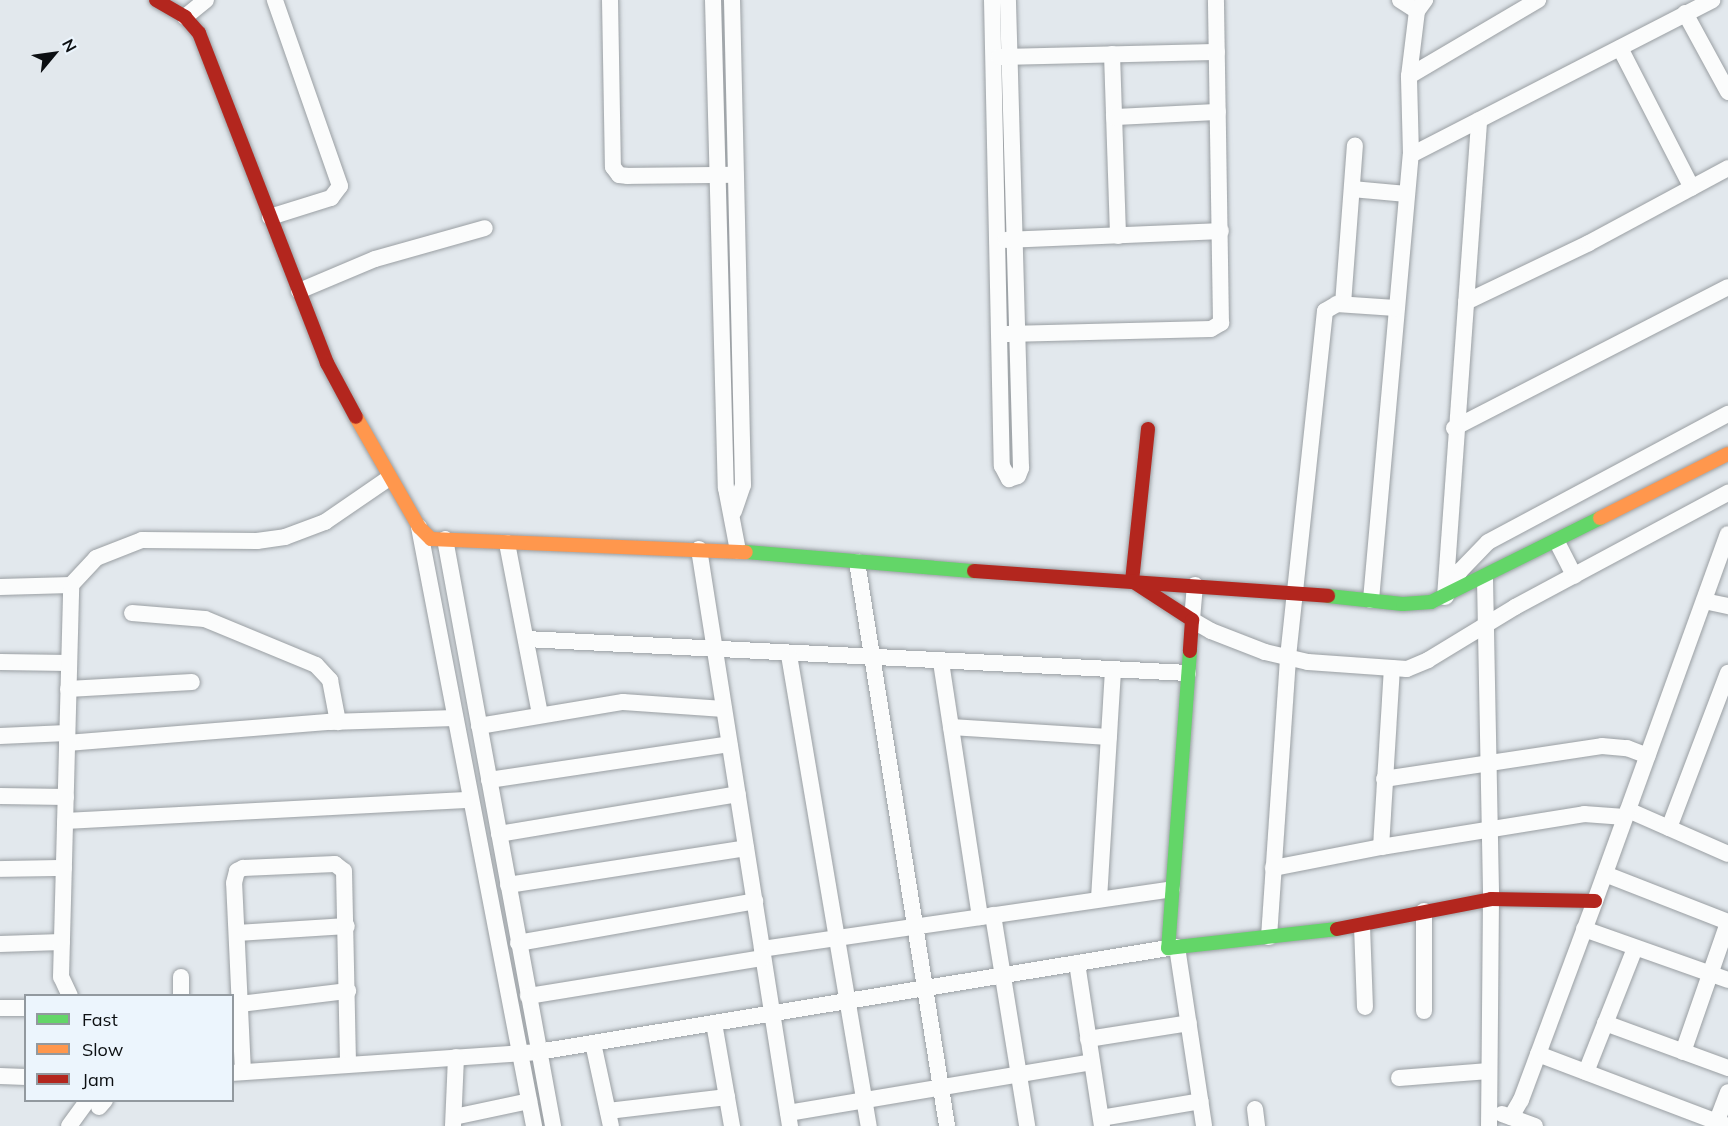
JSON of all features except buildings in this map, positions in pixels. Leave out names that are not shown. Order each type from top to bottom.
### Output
[{"type":"street","points":[[156,0],[184,17],[199,33],[327,363],[418,527],[431,538],[738,551],[857,562],[1298,593],[1403,604],[1445,597],[1485,579],[1728,454]]},
{"type":"street","points":[[184,17],[206,0]]},
{"type":"street","points":[[270,217],[331,198],[340,186],[275,0]]},
{"type":"street","points":[[610,0],[613,167],[619,175],[628,176],[726,175]]},
{"type":"street","points":[[713,0],[726,175]]},
{"type":"street","points":[[732,0],[726,175],[726,488],[734,511],[738,551]]},
{"type":"street","points":[[992,0],[1002,57],[1015,239],[1021,468],[1018,476],[1009,479],[1002,466],[998,240],[1002,57],[1008,0]]},
{"type":"street","points":[[1000,334],[1217,327],[1223,316],[1216,0]]},
{"type":"street","points":[[1371,600],[1395,308],[1411,155],[1409,75],[1421,5],[1400,0]]},
{"type":"street","points":[[1409,75],[1539,0]]},
{"type":"street","points":[[1411,155],[1712,0]]},
{"type":"street","points":[[1684,13],[1728,92]]},
{"type":"street","points":[[1620,48],[1692,188]]},
{"type":"street","points":[[1002,57],[1217,52]]},
{"type":"street","points":[[1112,54],[1118,236]]},
{"type":"street","points":[[1114,117],[1218,112]]},
{"type":"street","points":[[1445,597],[1454,428],[1479,120]]},
{"type":"street","points":[[1343,304],[1355,145]]},
{"type":"street","points":[[1466,302],[1728,168]]},
{"type":"street","points":[[1352,189],[1407,194]]},
{"type":"street","points":[[299,291],[375,259],[485,228]]},
{"type":"street","points":[[998,240],[1221,231]]},
{"type":"street","points":[[1454,428],[1728,287]]},
{"type":"street","points":[[1269,937],[1288,657],[1298,593],[1325,311],[1343,304],[1395,308]]},
{"type":"street","points":[[1445,597],[1460,571],[1488,542],[1728,414]]},
{"type":"street","points":[[1132,582],[1148,429]]},
{"type":"street","points":[[69,994],[61,977],[71,585],[96,558],[142,540],[257,541],[285,537],[325,522],[389,478]]},
{"type":"street","points":[[1132,582],[1192,621],[1264,652],[1288,657],[1407,669],[1428,660],[1574,576],[1728,493]]},
{"type":"street","points":[[418,527],[534,1126]]},
{"type":"street","points":[[1510,1117],[1538,1054],[1728,534]]},
{"type":"street","points":[[445,539],[553,1126]]},
{"type":"street","points":[[1557,542],[1574,576]]},
{"type":"street","points":[[507,543],[540,715]]},
{"type":"street","points":[[699,549],[789,1119],[864,1100],[1092,1062]]},
{"type":"street","points":[[857,562],[947,1126]]},
{"type":"street","points":[[1485,579],[1487,831],[1491,899],[1489,1118],[1510,1117],[1535,1126]]},
{"type":"street","points":[[0,587],[71,585]]},
{"type":"street","points":[[1195,585],[1172,889],[1173,948],[1189,1023],[1204,1126]]},
{"type":"street","points":[[1704,601],[1728,606]]},
{"type":"street","points":[[132,613],[205,619],[316,665],[330,680],[338,722]]},
{"type":"street","points":[[526,639],[789,655],[1188,673]]},
{"type":"street","points":[[789,655],[868,1126]]},
{"type":"street","points":[[0,662],[69,663]]},
{"type":"street","points":[[941,662],[986,916],[1002,975],[1027,1126]]},
{"type":"street","points":[[1381,847],[1392,668]]},
{"type":"street","points":[[1099,899],[1113,670]]},
{"type":"street","points":[[1669,828],[1728,673]]},
{"type":"street","points":[[68,689],[192,682]]},
{"type":"street","points":[[479,726],[623,702],[724,709]]},
{"type":"street","points":[[0,736],[67,738],[338,722],[455,718]]},
{"type":"street","points":[[951,727],[1109,737]]},
{"type":"street","points":[[489,780],[729,744]]},
{"type":"street","points":[[1384,779],[1602,746],[1627,748],[1648,756]]},
{"type":"street","points":[[499,834],[738,794]]},
{"type":"street","points":[[0,796],[66,797]]},
{"type":"street","points":[[65,821],[470,800]]},
{"type":"street","points":[[1274,868],[1381,847],[1584,814],[1627,814],[1669,828],[1728,854]]},
{"type":"street","points":[[508,885],[746,848]]},
{"type":"street","points":[[348,1063],[346,880],[341,867],[243,868],[235,875],[240,1004],[238,1072],[538,1052],[1173,948],[1362,927],[1491,899],[1595,901]]},
{"type":"street","points":[[0,869],[64,868]]},
{"type":"street","points":[[1605,874],[1728,923],[1683,1052]]},
{"type":"street","points":[[528,996],[837,938],[1172,889]]},
{"type":"street","points":[[518,943],[754,901]]},
{"type":"street","points":[[1424,912],[1424,1011]]},
{"type":"street","points":[[237,933],[347,926]]},
{"type":"street","points":[[1362,927],[1365,1007]]},
{"type":"street","points":[[1584,929],[1728,980]]},
{"type":"street","points":[[0,944],[62,942]]},
{"type":"street","points":[[1586,1072],[1635,948]]},
{"type":"street","points":[[1077,963],[1101,1122],[1201,1101]]},
{"type":"street","points":[[181,977],[181,994]]},
{"type":"street","points":[[240,1004],[348,992]]},
{"type":"street","points":[[0,1008],[24,1008]]},
{"type":"street","points":[[714,1023],[732,1126]]},
{"type":"street","points":[[1088,1039],[1189,1023]]},
{"type":"street","points":[[1605,1023],[1728,1068]]},
{"type":"street","points":[[593,1043],[610,1119],[727,1098]]},
{"type":"street","points":[[1538,1054],[1720,1124],[1728,1092]]},
{"type":"street","points":[[456,1057],[453,1122],[529,1101]]},
{"type":"street","points":[[1399,1078],[1488,1071]]},
{"type":"street","points":[[0,1076],[24,1077]]},
{"type":"street","points":[[69,1126],[97,1103]]},
{"type":"traffic: fast","points":[[1328,596],[1403,604],[1431,602],[1600,518]]},
{"type":"traffic: fast","points":[[746,552],[974,571]]},
{"type":"traffic: fast","points":[[1190,651],[1168,948],[1337,929]]},
{"type":"traffic: slow","points":[[356,417],[419,527],[431,539],[746,552]]},
{"type":"traffic: slow","points":[[1600,518],[1728,454]]},
{"type":"traffic: jam","points":[[156,0],[185,17],[199,33],[327,363],[356,417]]},
{"type":"traffic: jam","points":[[1148,429],[1132,581],[1192,620],[1190,651]]},
{"type":"traffic: jam","points":[[974,571],[1328,596]]},
{"type":"traffic: jam","points":[[1337,929],[1491,899],[1595,901]]}]
